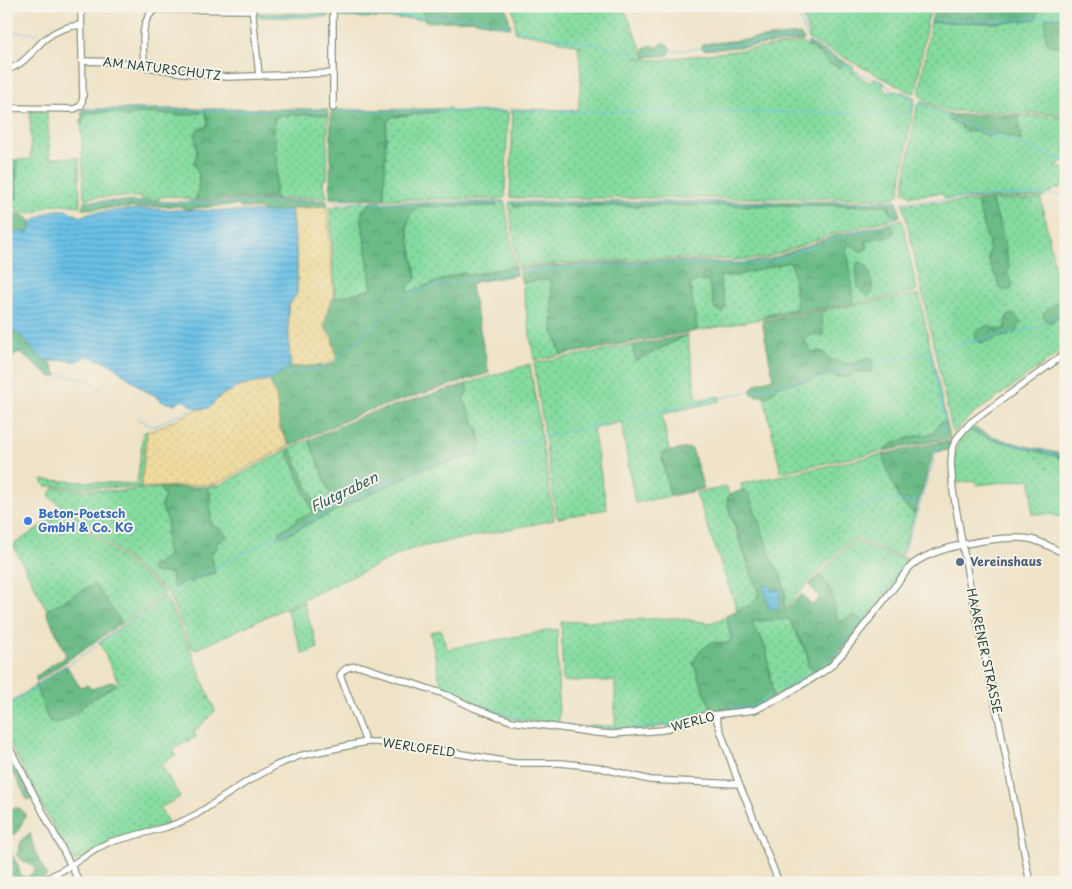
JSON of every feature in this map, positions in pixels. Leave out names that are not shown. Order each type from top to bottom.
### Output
[{"type":"street","points":[[6,108],[79,107],[83,101],[81,6]]},
{"type":"street","points":[[333,6],[333,108]]},
{"type":"street","points":[[144,66],[144,22],[150,13],[156,9],[252,8],[259,76]]},
{"type":"street","points":[[6,70],[24,61],[52,34],[71,26],[82,26]]},
{"type":"street","name":"AM NATURSCHUTZ","points":[[82,61],[117,62],[207,76],[333,73]]},
{"type":"street","name":"HAARENER STRASSE","points":[[1030,883],[962,544],[951,464],[952,449],[957,438],[970,423],[1066,353]]},
{"type":"street","name":"WERLO","points":[[366,742],[340,675],[353,665],[447,694],[479,710],[511,721],[597,733],[663,730],[703,716],[750,711],[760,708],[826,670],[849,646],[915,562],[924,557],[962,544],[1026,539],[1038,541],[1066,554]]},
{"type":"street","points":[[715,715],[739,784],[748,802],[779,883]]},
{"type":"street","points":[[6,741],[80,883]]},
{"type":"street","name":"WERLOFELD","points":[[38,883],[110,842],[167,827],[197,814],[248,781],[278,765],[299,756],[366,742],[426,748],[515,763],[560,763],[597,766],[650,780],[739,784]]},
{"type":"green space","points":[[364,6],[423,6],[424,19],[337,17],[337,13],[364,14]]},
{"type":"green space","points":[[423,6],[506,6],[511,28],[472,20],[425,21]]},
{"type":"green space","points":[[512,6],[623,6],[646,59],[657,60],[801,43],[813,48],[829,63],[840,67],[846,63],[854,67],[852,70],[868,82],[874,82],[875,78],[885,83],[882,87],[888,93],[894,91],[901,93],[901,91],[915,98],[899,194],[895,198],[510,197],[513,113],[511,113],[511,109],[578,110],[581,77],[578,46],[583,47],[550,38],[515,32],[515,18]]},
{"type":"green space","points":[[800,6],[932,6],[927,22],[916,92],[908,91],[808,39],[809,35]]},
{"type":"green space","points":[[935,6],[1040,6],[1036,19],[997,23],[931,22]]},
{"type":"green space","points":[[1040,6],[1066,6],[1066,17],[1046,19],[1045,33],[1046,40],[1050,46],[1066,45],[1066,114],[950,111],[933,105],[921,97],[919,94],[931,22],[997,23],[1036,19]]},
{"type":"green space","points":[[256,13],[329,14],[329,17],[257,17]]},
{"type":"green space","points":[[1066,17],[1066,45],[1050,46],[1045,29],[1046,18]]},
{"type":"green space","points":[[800,34],[804,40],[802,41],[704,50],[701,48],[703,44]]},
{"type":"green space","points":[[664,42],[671,50],[669,55],[646,57],[644,48],[652,45],[658,47]]},
{"type":"green space","points":[[808,42],[846,63],[840,67],[828,64],[822,55],[809,45]]},
{"type":"green space","points":[[920,101],[943,112],[1021,141],[1018,115],[1066,117],[1066,159],[1055,166],[1066,170],[1066,186],[1053,190],[1043,197],[969,199],[945,198],[941,193],[910,196],[903,192],[917,106]]},
{"type":"green space","points":[[450,108],[452,112],[508,112],[505,197],[501,199],[384,199],[386,126],[391,117],[436,112],[439,109]]},
{"type":"green space","points":[[82,109],[199,109],[201,113],[183,115],[138,113],[126,117],[119,113],[94,113],[86,114],[81,124]]},
{"type":"green space","points":[[199,109],[204,109],[208,121],[206,127],[201,127],[195,134],[197,152],[194,163],[199,175],[198,192],[195,200],[170,196],[162,197],[159,200],[142,200],[141,197],[95,197],[88,199],[84,197],[81,124],[86,114],[108,112],[129,117],[138,113],[182,115],[200,113]]},
{"type":"green space","points":[[204,109],[327,109],[328,115],[305,114],[299,116],[292,114],[287,117],[281,115],[275,117],[274,131],[278,165],[274,195],[277,199],[195,200],[198,192],[199,175],[194,163],[197,152],[195,134],[199,128],[205,128],[208,125]]},
{"type":"green space","points":[[439,109],[436,112],[394,116],[388,120],[386,126],[384,199],[330,198],[331,110]]},
{"type":"green space","points":[[30,111],[47,111],[50,158],[79,158],[80,206],[50,205],[37,212],[13,214],[6,219],[6,185],[12,198],[17,198],[17,160],[31,159]]},
{"type":"green space","points":[[292,114],[328,115],[327,179],[323,180],[327,197],[275,198],[277,176],[275,117],[282,115],[287,117]]},
{"type":"green space","points":[[1018,115],[1021,141],[999,133],[991,137],[975,131],[967,132],[961,128],[962,126],[950,121],[948,116]]},
{"type":"green space","points":[[6,160],[17,160],[17,198],[15,200],[11,197],[7,187]]},
{"type":"green space","points":[[1041,199],[1061,299],[1044,313],[1043,318],[1047,322],[1052,322],[1066,310],[1066,348],[971,416],[953,434],[903,204],[977,201],[990,249],[989,263],[998,282],[1011,280],[1007,274],[1009,268],[1001,227],[991,200]]},
{"type":"green space","points":[[327,200],[327,206],[277,212],[240,208],[237,205],[193,208],[189,210],[179,206],[82,209],[84,201]]},
{"type":"green space","points":[[991,200],[1001,227],[1009,268],[1007,274],[1013,284],[1011,290],[999,287],[990,264],[990,249],[977,201]]},
{"type":"green space","points":[[353,201],[372,202],[362,210],[362,222],[372,289],[335,298],[330,207],[352,204]]},
{"type":"green space","points":[[504,201],[515,266],[469,275],[458,274],[409,292],[407,287],[415,269],[407,221],[419,206],[496,206],[496,202]]},
{"type":"green space","points":[[511,201],[514,206],[889,205],[890,213],[900,215],[899,217],[836,233],[766,258],[736,260],[658,258],[520,266],[518,268],[509,204]]},
{"type":"green space","points":[[897,201],[900,215],[895,216],[890,213],[889,205],[514,206],[513,202]]},
{"type":"green space","points":[[372,202],[496,202],[496,206],[419,206],[410,215],[407,227],[416,276],[414,282],[407,287],[409,292],[458,274],[464,273],[469,275],[515,266],[516,275],[475,282],[471,286],[489,373],[366,411],[289,446],[280,429],[276,396],[269,380],[290,367],[324,366],[331,336],[324,324],[331,300],[372,289],[362,211]]},
{"type":"green space","points":[[23,215],[31,221],[30,230],[27,233],[21,231],[10,233],[6,229],[7,224],[12,218]]},
{"type":"green space","points":[[902,219],[917,290],[853,304],[849,260],[845,248],[850,244],[860,251],[866,249],[866,240],[893,235],[892,225],[889,223]]},
{"type":"green space","points":[[889,223],[894,231],[893,235],[867,240],[867,249],[860,251],[850,244],[845,248],[849,260],[853,304],[761,319],[766,314],[793,310],[797,305],[792,265],[789,262],[734,276],[721,276],[720,285],[725,304],[723,313],[715,309],[709,282],[693,282],[690,286],[696,331],[561,355],[553,329],[551,282],[546,279],[522,283],[518,268],[658,260],[737,263],[768,260],[837,235]]},
{"type":"green space","points":[[789,262],[792,264],[797,305],[795,309],[766,314],[761,319],[696,331],[691,283],[698,280],[709,282],[715,309],[726,307],[719,281],[721,276],[734,276]]},
{"type":"green space","points":[[860,262],[867,266],[871,279],[872,293],[868,296],[861,290],[857,282],[857,263]]},
{"type":"green space","points":[[546,279],[551,282],[553,329],[561,355],[534,360],[522,283]]},
{"type":"green space","points":[[919,294],[946,420],[940,423],[932,434],[899,441],[887,447],[884,451],[781,472],[764,397],[772,393],[777,386],[829,374],[836,377],[850,376],[853,372],[865,372],[873,363],[872,360],[868,359],[853,364],[846,364],[830,360],[821,351],[811,352],[805,341],[815,334],[822,337],[821,316],[826,310]]},
{"type":"green space","points":[[1066,294],[1066,310],[1052,322],[1047,322],[1043,318],[1044,313]]},
{"type":"green space","points":[[826,310],[821,317],[824,335],[822,337],[815,334],[811,335],[805,341],[811,352],[824,352],[830,360],[846,364],[853,364],[868,358],[872,360],[874,365],[870,372],[854,372],[848,377],[838,377],[829,374],[777,386],[768,396],[756,396],[751,393],[751,389],[758,383],[773,378],[762,321]]},
{"type":"green space","points":[[1008,315],[1015,315],[1021,321],[1016,333],[982,343],[975,340],[976,332],[988,325],[999,330],[1006,328]]},
{"type":"green space","points":[[6,329],[16,331],[21,335],[25,343],[52,365],[57,376],[51,377],[19,352],[14,355],[9,367],[7,367],[10,347],[6,343]]},
{"type":"green space","points":[[687,335],[697,400],[719,396],[720,401],[662,414],[669,451],[664,452],[662,459],[670,496],[635,503],[621,422],[593,429],[607,509],[558,518],[556,515],[534,363],[633,345],[636,361]]},
{"type":"green space","points":[[687,335],[635,361],[633,345]]},
{"type":"green space","points":[[530,364],[554,520],[411,549],[195,650],[192,648],[167,592],[49,496],[54,488],[121,491],[160,488],[165,497],[161,503],[167,518],[168,556],[151,567],[153,573],[171,573],[173,588],[185,581],[190,582],[215,573],[211,553],[216,549],[217,542],[227,535],[211,524],[210,493],[208,487],[220,485],[287,450],[314,512],[280,531],[334,510],[424,468],[478,455],[480,447],[479,432],[463,398],[467,393],[466,384]]},
{"type":"green space","points":[[466,384],[468,391],[463,398],[479,432],[480,447],[478,455],[424,468],[282,537],[279,535],[280,531],[296,522],[298,518],[313,512],[287,450],[290,448],[319,512],[326,509],[327,504],[332,498],[309,440],[367,414]]},
{"type":"green space","points":[[946,420],[950,438],[884,451],[887,447],[899,441],[932,434],[940,423]]},
{"type":"green space","points":[[970,425],[1004,440],[1066,455],[1066,459],[985,437],[967,429]]},
{"type":"green space","points":[[967,429],[985,437],[1066,459],[1066,519],[1050,514],[1032,514],[1031,479],[977,485],[976,481],[955,483],[956,448]]},
{"type":"green space","points":[[147,431],[141,488],[45,486],[42,480],[137,484],[143,433]]},
{"type":"green space","points":[[309,440],[332,498],[326,509],[319,512],[290,448]]},
{"type":"green space","points":[[951,440],[948,450],[934,452],[915,513],[900,500],[887,469],[884,454]]},
{"type":"green space","points":[[692,449],[704,489],[670,496],[662,455],[664,452]]},
{"type":"green space","points":[[884,454],[887,469],[900,500],[915,513],[901,556],[910,560],[858,539],[852,540],[826,564],[785,608],[784,601],[786,596],[781,576],[772,560],[746,491],[742,490],[741,484]]},
{"type":"green space","points":[[208,487],[210,493],[211,524],[221,529],[227,535],[217,542],[216,549],[211,553],[215,573],[190,582],[185,581],[173,588],[171,573],[155,573],[151,571],[151,567],[168,556],[167,538],[165,535],[167,523],[161,506],[165,497],[160,488]]},
{"type":"green space","points":[[727,487],[730,514],[758,592],[754,602],[737,610],[696,493]]},
{"type":"green space","points":[[742,490],[749,494],[772,560],[781,576],[785,591],[784,606],[786,609],[802,594],[812,605],[818,600],[819,596],[809,585],[818,576],[827,583],[830,589],[839,622],[854,616],[865,622],[831,663],[820,671],[811,669],[807,665],[808,656],[789,619],[754,621],[752,623],[754,628],[761,637],[767,653],[773,698],[754,708],[713,713],[693,663],[700,651],[712,642],[725,644],[730,642],[731,636],[726,615],[750,605],[758,597],[758,592],[728,505],[727,498],[729,495]]},
{"type":"green space","points":[[64,511],[164,592],[164,594],[122,623],[94,585],[47,610],[13,545]]},
{"type":"green space","points":[[855,541],[908,562],[902,569],[904,571],[865,622],[855,618],[839,622],[823,578],[818,576]]},
{"type":"green space","points":[[95,585],[122,623],[36,682],[36,676],[54,663],[62,660],[66,655],[46,611]]},
{"type":"green space","points":[[163,597],[166,597],[190,649],[215,711],[194,732],[196,737],[173,749],[176,755],[161,764],[180,797],[160,808],[169,824],[121,838],[76,861],[71,861],[6,736],[6,706],[35,686],[52,724],[69,718],[80,710],[83,705],[119,683],[99,642]]},
{"type":"green space","points":[[303,601],[318,648],[303,654],[286,609]]},
{"type":"green space","points":[[727,617],[731,640],[725,644],[718,642],[700,651],[693,663],[713,713],[672,726],[654,727],[654,729],[615,732],[589,731],[590,725],[615,726],[615,681],[563,681],[561,622],[677,618],[710,623]]},
{"type":"green space","points":[[789,619],[815,671],[820,671],[773,698],[767,653],[761,637],[752,623],[754,621]]},
{"type":"green space","points":[[557,629],[559,723],[557,726],[509,718],[444,690],[441,685],[430,632],[441,630],[447,649]]},
{"type":"green space","points":[[66,665],[80,687],[87,685],[92,689],[113,681],[117,684],[83,705],[70,717],[52,724],[48,719],[35,686]]},
{"type":"green space","points":[[6,747],[33,799],[27,800],[16,777],[8,769]]},
{"type":"green space","points":[[20,808],[26,814],[18,832],[6,839],[6,811]]},
{"type":"green space","points":[[30,833],[35,852],[47,876],[35,883],[12,883],[6,870],[6,845],[18,865],[20,875],[26,878],[33,873],[35,866],[24,862],[17,855],[22,839]]},
{"type":"sand","points":[[327,206],[334,298],[330,302],[324,326],[331,336],[337,360],[329,365],[290,367],[288,307],[297,293],[297,259],[291,209]]},
{"type":"sand","points":[[269,380],[276,396],[280,429],[289,446],[216,484],[141,488],[147,431],[152,431],[198,409],[209,408],[215,401],[236,388]]},
{"type":"water","points":[[137,209],[277,212],[291,209],[297,259],[297,293],[288,307],[290,367],[269,380],[241,386],[223,394],[209,408],[198,409],[183,400],[173,404],[161,401],[103,360],[86,356],[76,362],[45,360],[18,334],[6,329],[6,229],[10,233],[20,231],[27,233],[31,228],[32,222],[44,214],[56,210],[67,211],[81,217],[88,213]]},
{"type":"water","points":[[765,584],[770,586],[772,590],[778,589],[781,593],[778,610],[774,607],[771,610],[769,608],[763,586]]},
{"type":"waterway","points":[[338,16],[474,17],[507,27],[502,6]]},
{"type":"waterway","points":[[796,6],[806,36]]},
{"type":"waterway","points":[[257,15],[327,16]]},
{"type":"waterway","points":[[931,20],[998,21],[1066,15]]},
{"type":"waterway","points":[[516,29],[640,53]]},
{"type":"waterway","points":[[6,32],[37,33]]},
{"type":"waterway","points":[[646,54],[799,39]]},
{"type":"waterway","points":[[514,111],[910,113],[914,100],[840,63],[807,42]]},
{"type":"waterway","points":[[919,103],[956,121],[1066,162]]},
{"type":"waterway","points":[[82,110],[326,111]]},
{"type":"waterway","points":[[334,111],[506,111]]},
{"type":"waterway","points":[[903,202],[1008,195],[1066,194]]},
{"type":"waterway","points":[[331,201],[373,203],[505,203]]},
{"type":"waterway","points":[[84,203],[326,202]]},
{"type":"waterway","points":[[510,203],[895,202]]},
{"type":"waterway","points":[[894,203],[896,217]]},
{"type":"waterway","points":[[520,271],[659,263],[737,264],[768,262],[838,237],[897,221]]},
{"type":"waterway","points":[[346,351],[410,294],[432,287],[514,272]]},
{"type":"waterway","points":[[935,350],[1039,327],[1066,307]]},
{"type":"waterway","points":[[6,339],[53,373],[89,380],[104,393]]},
{"type":"waterway","points":[[6,391],[14,345]]},
{"type":"waterway","points":[[545,437],[931,351]]},
{"type":"waterway","points":[[930,352],[945,421],[941,436]]},
{"type":"waterway","points":[[277,375],[319,369],[342,354]]},
{"type":"waterway","points":[[138,418],[153,427],[195,406]]},
{"type":"waterway","points":[[969,427],[1003,441],[1066,457]]},
{"type":"waterway","name":"Flutgraben","points":[[170,595],[199,575],[424,464],[540,439]]},
{"type":"waterway","points":[[904,553],[939,444]]},
{"type":"waterway","points":[[839,511],[893,499],[919,504]]},
{"type":"waterway","points":[[782,689],[830,659],[903,564],[903,561]]},
{"type":"waterway","points":[[6,708],[165,598]]},
{"type":"waterway","points":[[444,689],[470,702],[525,720]]},
{"type":"waterway","points":[[588,728],[627,729],[670,724],[702,713],[753,706],[771,696]]},
{"type":"waterway","points":[[541,722],[558,724]]},
{"type":"waterway","points":[[564,725],[572,726]]},
{"type":"place","name":"Beton-Poetsch GmbH & Co. KG","points":[[28,521]]},
{"type":"place","name":"Vereinshaus","points":[[960,562]]}]
